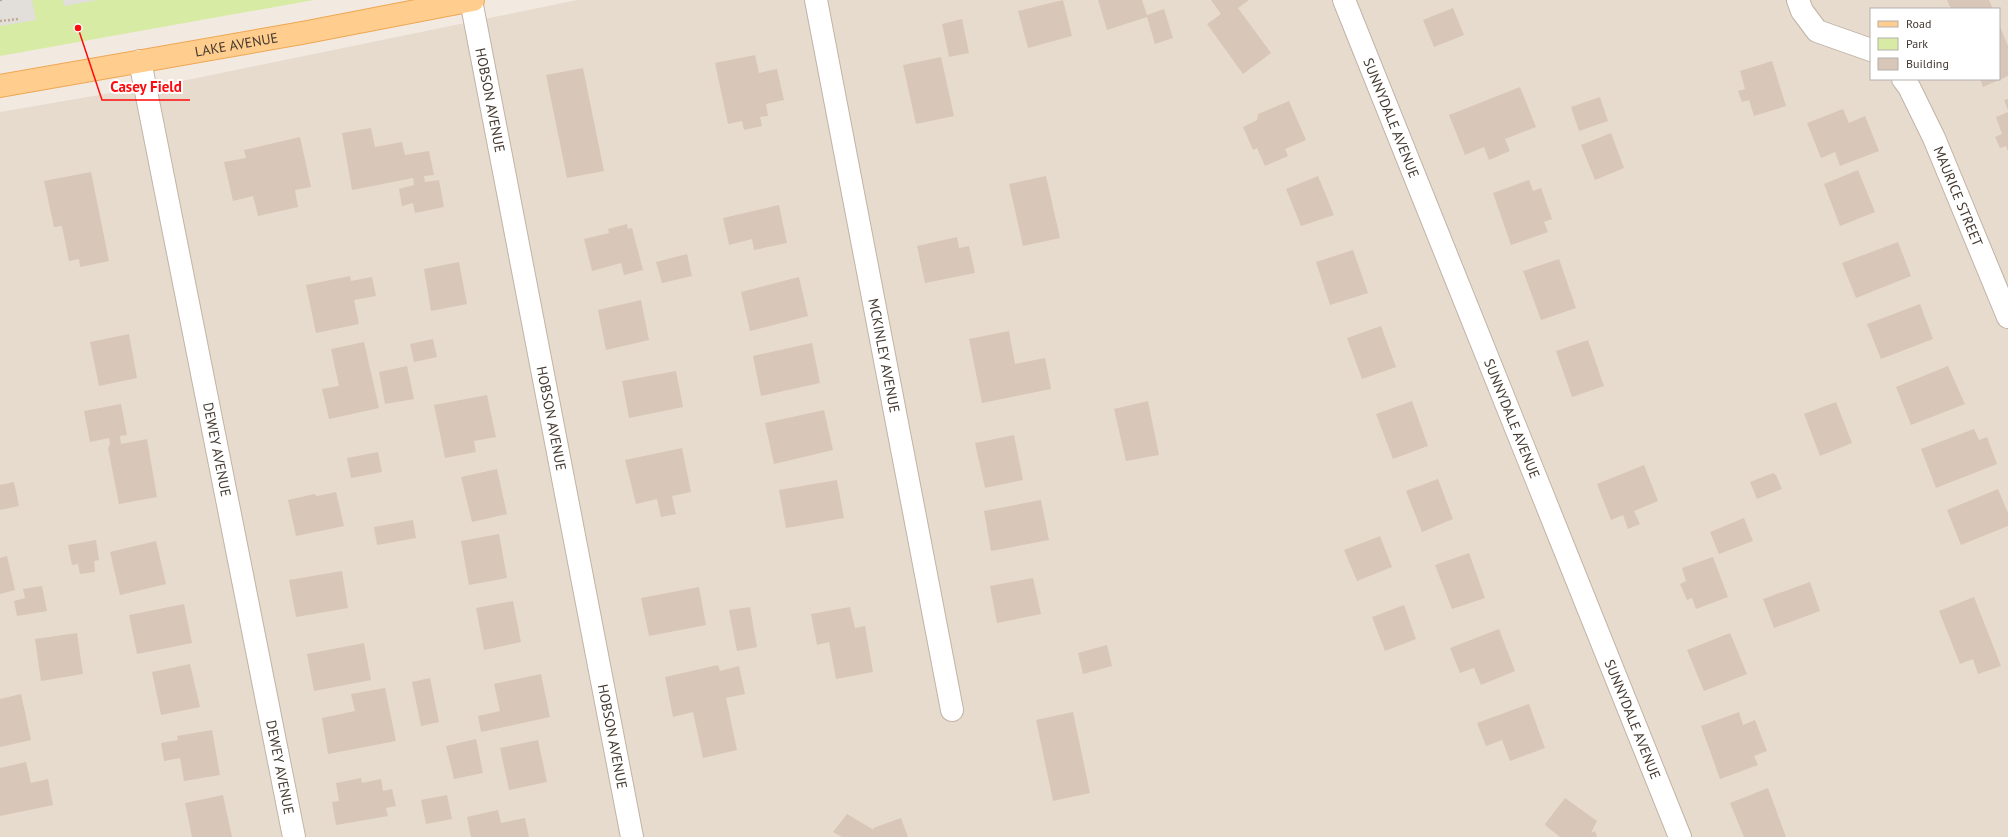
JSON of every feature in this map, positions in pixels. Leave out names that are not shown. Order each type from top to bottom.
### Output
[{"type":"main road","name":"LAKE AVENUE","points":[[0,86],[302,33],[472,0]]},
{"type":"street","name":"HOBSON AVENUE","points":[[472,0],[632,837]]},
{"type":"street","name":"MCKINLEY AVENUE","points":[[816,0],[952,710]]},
{"type":"street","name":"SUNNYDALE AVENUE","points":[[1344,0],[1680,837]]},
{"type":"street","points":[[1798,0],[1802,11],[1817,31],[1870,50]]},
{"type":"street","name":"DEWEY AVENUE","points":[[140,61],[294,837]]},
{"type":"street","name":"MAURICE STREET","points":[[1904,80],[1909,87],[1934,138],[2008,317]]},
{"type":"path","points":[[0,21],[19,19]]},
{"type":"shaded area","points":[[0,0],[32,0],[36,20],[0,26]]},
{"type":"shaded area","points":[[63,0],[98,0],[64,6]]},
{"type":"shaded area","points":[[577,0],[2008,0],[2008,837],[0,837],[0,112],[192,79]]},
{"type":"green space","points":[[0,0],[314,0],[0,56]]},
{"type":"building","points":[[1063,0],[1072,36],[1028,48],[1018,11]]},
{"type":"building","points":[[1098,0],[1142,0],[1147,15],[1164,9],[1173,38],[1155,44],[1147,17],[1107,30]]},
{"type":"building","points":[[1211,0],[1249,0],[1238,8],[1271,53],[1243,74],[1207,24],[1221,14]]},
{"type":"building","points":[[1947,0],[1989,0],[1993,8],[1951,8]]},
{"type":"building","points":[[1453,8],[1464,35],[1434,47],[1423,20]]},
{"type":"building","points":[[962,19],[969,53],[949,57],[942,24]]},
{"type":"building","points":[[2000,26],[2008,46],[2008,76],[2000,80]]},
{"type":"building","points":[[755,55],[759,73],[777,69],[784,100],[766,104],[768,116],[760,117],[762,126],[744,130],[742,121],[728,124],[715,63]]},
{"type":"building","points":[[941,57],[954,116],[916,124],[903,65]]},
{"type":"building","points":[[1772,61],[1786,106],[1754,116],[1749,100],[1742,102],[1738,91],[1745,89],[1740,71]]},
{"type":"building","points":[[583,68],[604,171],[567,178],[546,75]]},
{"type":"building","points":[[1980,80],[1999,80],[1983,87]]},
{"type":"building","points":[[1520,87],[1536,127],[1505,139],[1510,151],[1489,160],[1484,147],[1465,155],[1449,115]]},
{"type":"building","points":[[1600,97],[1608,121],[1579,131],[1571,107]]},
{"type":"building","points":[[2008,99],[2008,110],[2004,100]]},
{"type":"building","points":[[1289,101],[1306,140],[1285,149],[1288,156],[1265,166],[1257,148],[1253,150],[1243,127],[1257,120],[1258,114]]},
{"type":"building","points":[[1843,109],[1849,123],[1865,116],[1879,151],[1840,166],[1835,152],[1821,158],[1807,123]]},
{"type":"building","points":[[2008,112],[2008,151],[2006,146],[2000,148],[1995,137],[2002,134],[1996,117]]},
{"type":"building","points":[[371,128],[375,147],[402,142],[405,155],[429,151],[434,175],[424,176],[425,182],[439,180],[444,207],[415,213],[413,203],[402,206],[399,189],[414,185],[413,178],[352,190],[342,133]]},
{"type":"building","points":[[1611,133],[1624,168],[1595,180],[1581,145]]},
{"type":"building","points":[[300,137],[311,187],[295,190],[298,207],[258,216],[253,196],[233,201],[224,162],[246,158],[244,150]]},
{"type":"building","points":[[1858,170],[1875,212],[1840,226],[1824,184]]},
{"type":"building","points":[[91,172],[109,261],[80,267],[79,259],[69,261],[62,226],[54,227],[44,181]]},
{"type":"building","points":[[1046,176],[1060,238],[1023,246],[1009,184]]},
{"type":"building","points":[[1318,176],[1334,215],[1301,226],[1286,189]]},
{"type":"building","points":[[1529,180],[1533,191],[1541,188],[1552,219],[1544,222],[1548,232],[1511,245],[1493,193]]},
{"type":"building","points":[[779,205],[787,243],[754,250],[752,239],[729,245],[723,218]]},
{"type":"building","points":[[627,224],[628,229],[632,228],[643,270],[624,275],[621,263],[592,271],[584,239],[609,233],[608,229]]},
{"type":"building","points":[[957,237],[959,248],[969,246],[975,273],[925,283],[917,246]]},
{"type":"building","points":[[1898,242],[1911,276],[1856,298],[1842,263]]},
{"type":"building","points":[[1353,250],[1368,293],[1330,305],[1316,262]]},
{"type":"building","points":[[687,254],[692,276],[662,283],[656,262]]},
{"type":"building","points":[[1559,259],[1576,308],[1541,320],[1523,271]]},
{"type":"building","points":[[459,262],[467,304],[431,311],[424,269]]},
{"type":"building","points":[[350,276],[351,281],[372,277],[376,296],[354,300],[359,324],[316,333],[306,285]]},
{"type":"building","points":[[799,277],[808,316],[750,331],[741,292]]},
{"type":"building","points":[[641,300],[649,340],[606,350],[598,310]]},
{"type":"building","points":[[1920,304],[1933,339],[1881,359],[1867,324]]},
{"type":"building","points":[[1381,326],[1396,367],[1362,379],[1347,338]]},
{"type":"building","points":[[1009,331],[1015,364],[1045,358],[1051,389],[982,403],[969,339]]},
{"type":"building","points":[[129,334],[137,378],[99,386],[90,342]]},
{"type":"building","points":[[433,339],[437,357],[414,362],[410,344]]},
{"type":"building","points":[[1588,340],[1604,386],[1572,397],[1556,351]]},
{"type":"building","points":[[364,342],[379,408],[329,419],[322,389],[339,386],[331,349]]},
{"type":"building","points":[[812,343],[820,383],[761,396],[753,356]]},
{"type":"building","points":[[407,366],[414,399],[385,404],[379,372]]},
{"type":"building","points":[[1948,366],[1965,404],[1911,425],[1896,387]]},
{"type":"building","points":[[676,371],[683,407],[629,418],[622,381]]},
{"type":"building","points":[[487,395],[496,437],[474,441],[476,452],[445,458],[434,405]]},
{"type":"building","points":[[1148,401],[1159,455],[1126,461],[1114,409]]},
{"type":"building","points":[[1412,401],[1428,446],[1393,459],[1376,414]]},
{"type":"building","points":[[1836,402],[1852,443],[1820,456],[1804,414]]},
{"type":"building","points":[[121,404],[127,435],[120,436],[121,444],[147,439],[157,497],[119,504],[108,448],[110,444],[109,438],[90,442],[84,411]]},
{"type":"building","points":[[824,410],[833,450],[774,464],[765,423]]},
{"type":"building","points":[[1974,429],[1979,440],[1987,437],[1997,464],[1936,488],[1921,449]]},
{"type":"building","points":[[1014,435],[1023,480],[985,488],[975,443]]},
{"type":"building","points":[[682,448],[691,492],[672,496],[676,514],[661,517],[657,499],[636,504],[625,460]]},
{"type":"building","points":[[378,452],[382,472],[351,478],[347,458]]},
{"type":"building","points":[[1644,465],[1658,501],[1634,511],[1640,524],[1628,529],[1623,515],[1611,520],[1597,484]]},
{"type":"building","points":[[497,469],[507,514],[472,522],[461,477]]},
{"type":"building","points":[[1773,473],[1776,475],[1782,489],[1757,499],[1750,482]]},
{"type":"building","points":[[1438,479],[1453,519],[1422,532],[1406,491]]},
{"type":"building","points":[[837,480],[844,518],[786,528],[779,490]]},
{"type":"building","points":[[14,482],[19,506],[0,510],[0,485]]},
{"type":"building","points":[[1998,489],[2008,513],[2008,526],[1961,545],[1947,510]]},
{"type":"building","points":[[336,492],[344,526],[296,536],[288,500],[314,494],[317,496]]},
{"type":"building","points":[[1041,500],[1049,540],[991,551],[984,511]]},
{"type":"building","points":[[1744,518],[1753,541],[1719,554],[1710,532]]},
{"type":"building","points":[[413,520],[416,538],[377,545],[374,527]]},
{"type":"building","points":[[499,534],[507,578],[469,585],[461,541]]},
{"type":"building","points":[[1380,536],[1392,567],[1357,581],[1344,550]]},
{"type":"building","points":[[96,540],[99,560],[94,561],[95,572],[80,574],[78,564],[72,565],[68,545]]},
{"type":"building","points":[[156,541],[166,584],[120,595],[110,552]]},
{"type":"building","points":[[1469,553],[1485,598],[1452,609],[1435,565]]},
{"type":"building","points":[[7,556],[15,590],[0,594],[0,558]]},
{"type":"building","points":[[1713,557],[1728,597],[1696,609],[1692,598],[1687,600],[1680,584],[1686,581],[1682,568]]},
{"type":"building","points":[[342,571],[348,608],[296,617],[289,580]]},
{"type":"building","points":[[1033,578],[1041,614],[997,623],[990,586]]},
{"type":"building","points":[[1810,582],[1820,611],[1774,628],[1763,599]]},
{"type":"building","points":[[42,586],[47,611],[17,616],[14,601],[25,598],[23,589]]},
{"type":"building","points":[[699,587],[706,625],[649,636],[641,598]]},
{"type":"building","points":[[1974,597],[2001,666],[1978,674],[1973,659],[1960,664],[1939,611]]},
{"type":"building","points":[[513,601],[521,642],[484,650],[476,608]]},
{"type":"building","points":[[184,604],[192,643],[137,654],[129,615]]},
{"type":"building","points":[[1404,605],[1416,639],[1385,651],[1372,617]]},
{"type":"building","points":[[750,607],[757,647],[737,651],[729,610]]},
{"type":"building","points":[[850,607],[855,628],[865,626],[873,672],[836,679],[829,642],[817,645],[811,614]]},
{"type":"building","points":[[1499,629],[1515,671],[1481,685],[1474,668],[1460,673],[1450,648]]},
{"type":"building","points":[[77,633],[83,674],[41,681],[35,639]]},
{"type":"building","points":[[1730,633],[1747,674],[1704,691],[1687,650]]},
{"type":"building","points":[[364,643],[371,680],[314,691],[307,654]]},
{"type":"building","points":[[1107,645],[1112,666],[1083,674],[1078,653]]},
{"type":"building","points":[[190,664],[200,707],[161,715],[152,672]]},
{"type":"building","points":[[718,665],[720,671],[739,666],[745,694],[726,698],[737,750],[703,758],[693,712],[673,717],[665,677]]},
{"type":"building","points":[[541,674],[550,717],[481,732],[478,716],[500,711],[494,684]]},
{"type":"building","points":[[430,678],[439,722],[421,726],[412,682]]},
{"type":"building","points":[[385,688],[396,741],[328,754],[322,718],[355,711],[351,694]]},
{"type":"building","points":[[21,694],[31,740],[0,747],[0,699]]},
{"type":"building","points":[[1529,704],[1545,748],[1510,761],[1502,740],[1486,746],[1477,723]]},
{"type":"building","points":[[1073,712],[1090,793],[1053,801],[1036,720]]},
{"type":"building","points":[[1739,712],[1743,725],[1755,720],[1767,751],[1754,756],[1758,765],[1720,779],[1701,726]]},
{"type":"building","points":[[212,730],[220,775],[184,781],[180,758],[164,761],[161,743],[178,740],[177,736]]},
{"type":"building","points":[[476,739],[483,773],[454,779],[446,746]]},
{"type":"building","points":[[538,740],[547,782],[509,790],[500,748]]},
{"type":"building","points":[[26,762],[31,783],[48,779],[53,805],[0,816],[0,768]]},
{"type":"building","points":[[361,778],[362,783],[381,779],[383,791],[392,789],[396,806],[386,808],[388,816],[336,825],[332,802],[339,801],[336,783]]},
{"type":"building","points":[[1768,788],[1786,837],[1744,837],[1730,803]]},
{"type":"building","points":[[223,795],[232,837],[192,837],[185,803]]},
{"type":"building","points":[[447,795],[452,819],[426,824],[421,800]]},
{"type":"building","points":[[1565,798],[1597,821],[1591,833],[1595,831],[1597,837],[1560,837],[1546,826],[1545,824]]},
{"type":"building","points":[[498,810],[501,823],[525,818],[529,837],[471,837],[467,817]]},
{"type":"building","points":[[847,814],[874,830],[873,828],[901,818],[908,837],[842,837],[833,832]]},
{"type":"place","name":"Casey Field","points":[[78,28]]}]
